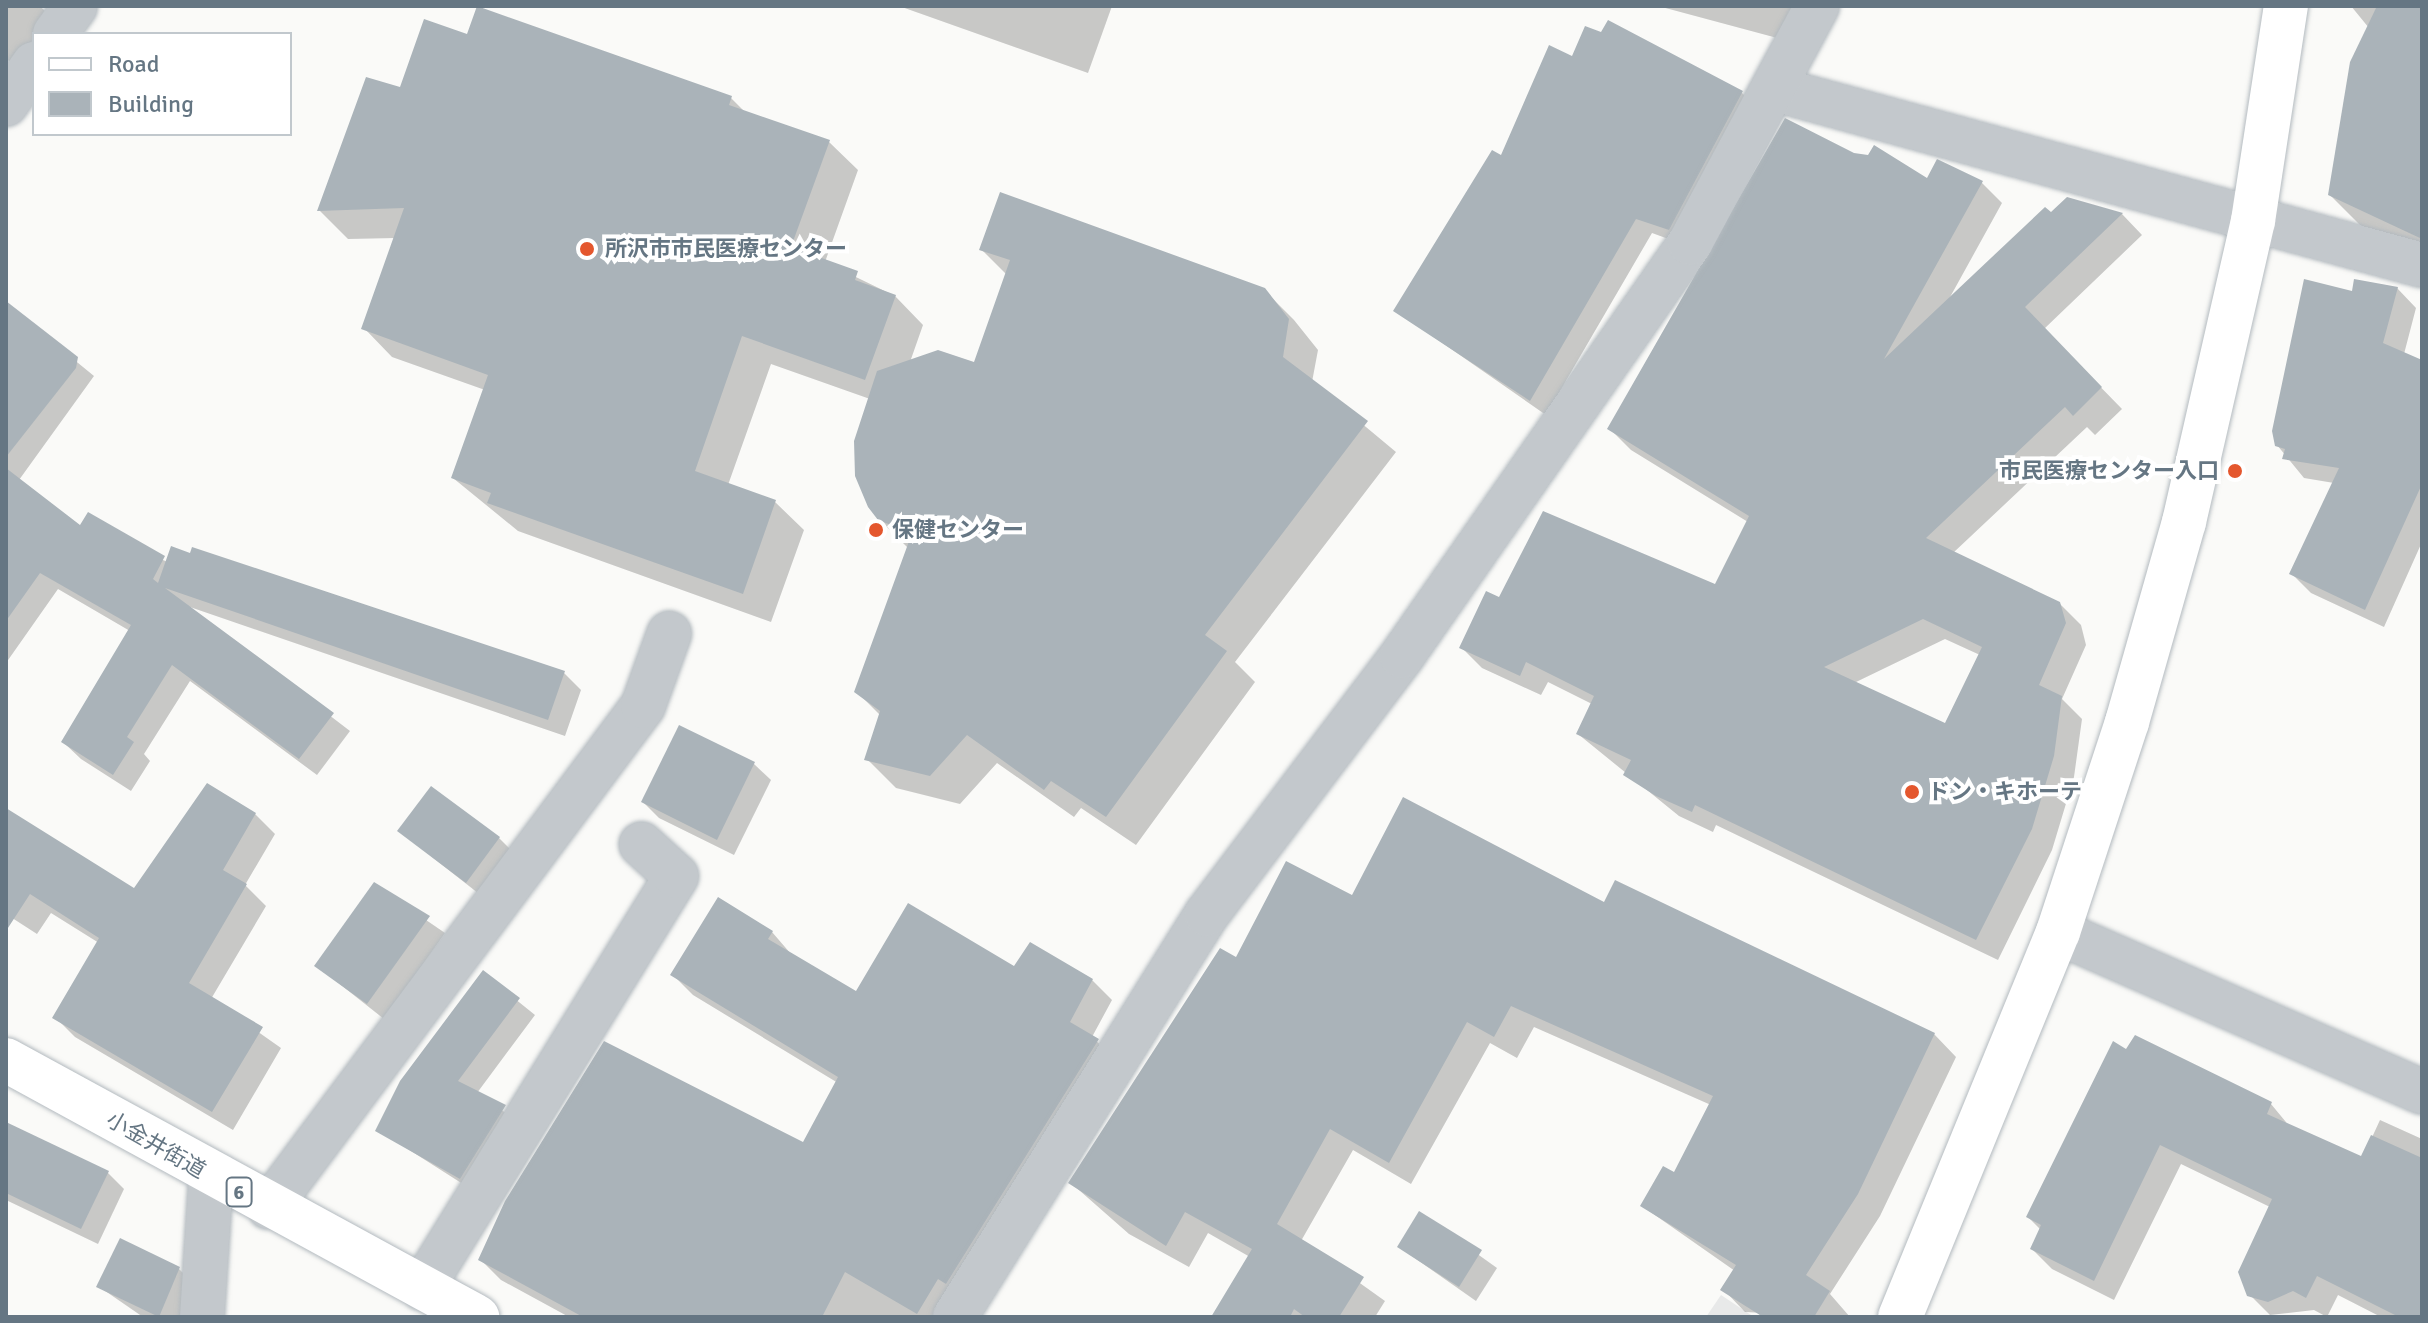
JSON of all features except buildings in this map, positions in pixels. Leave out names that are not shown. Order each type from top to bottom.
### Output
[{"type":"street","points":[[56,32],[75,6]]},
{"type":"street","points":[[955,1317],[1207,914],[1620,347],[1690,243],[1817,6]]},
{"type":"street","points":[[1900,1317],[2058,932],[2184,522],[2253,221],[2286,6]]},
{"type":"street","points":[[6,104],[32,67]]},
{"type":"street","points":[[1775,89],[2422,265]]},
{"type":"street","points":[[269,1207],[643,706],[669,634]]},
{"type":"street","points":[[422,1288],[676,876],[641,844]]},
{"type":"street","points":[[2058,932],[2422,1092]]},
{"type":"street","name":"小金井街道","points":[[6,1060],[211,1177],[477,1317]]},
{"type":"street","points":[[202,1317],[211,1177]]},
{"type":"shaded area","points":[[1721,1295],[1754,1317],[1706,1317]]},
{"type":"place","name":"所沢市市民医療センター","points":[[587,249]]},
{"type":"place","name":"市民医療センター入口","points":[[2235,471]]},
{"type":"place","name":"保健センター","points":[[876,530]]},
{"type":"place","name":"ドン・キホーテ","points":[[1912,792]]}]
